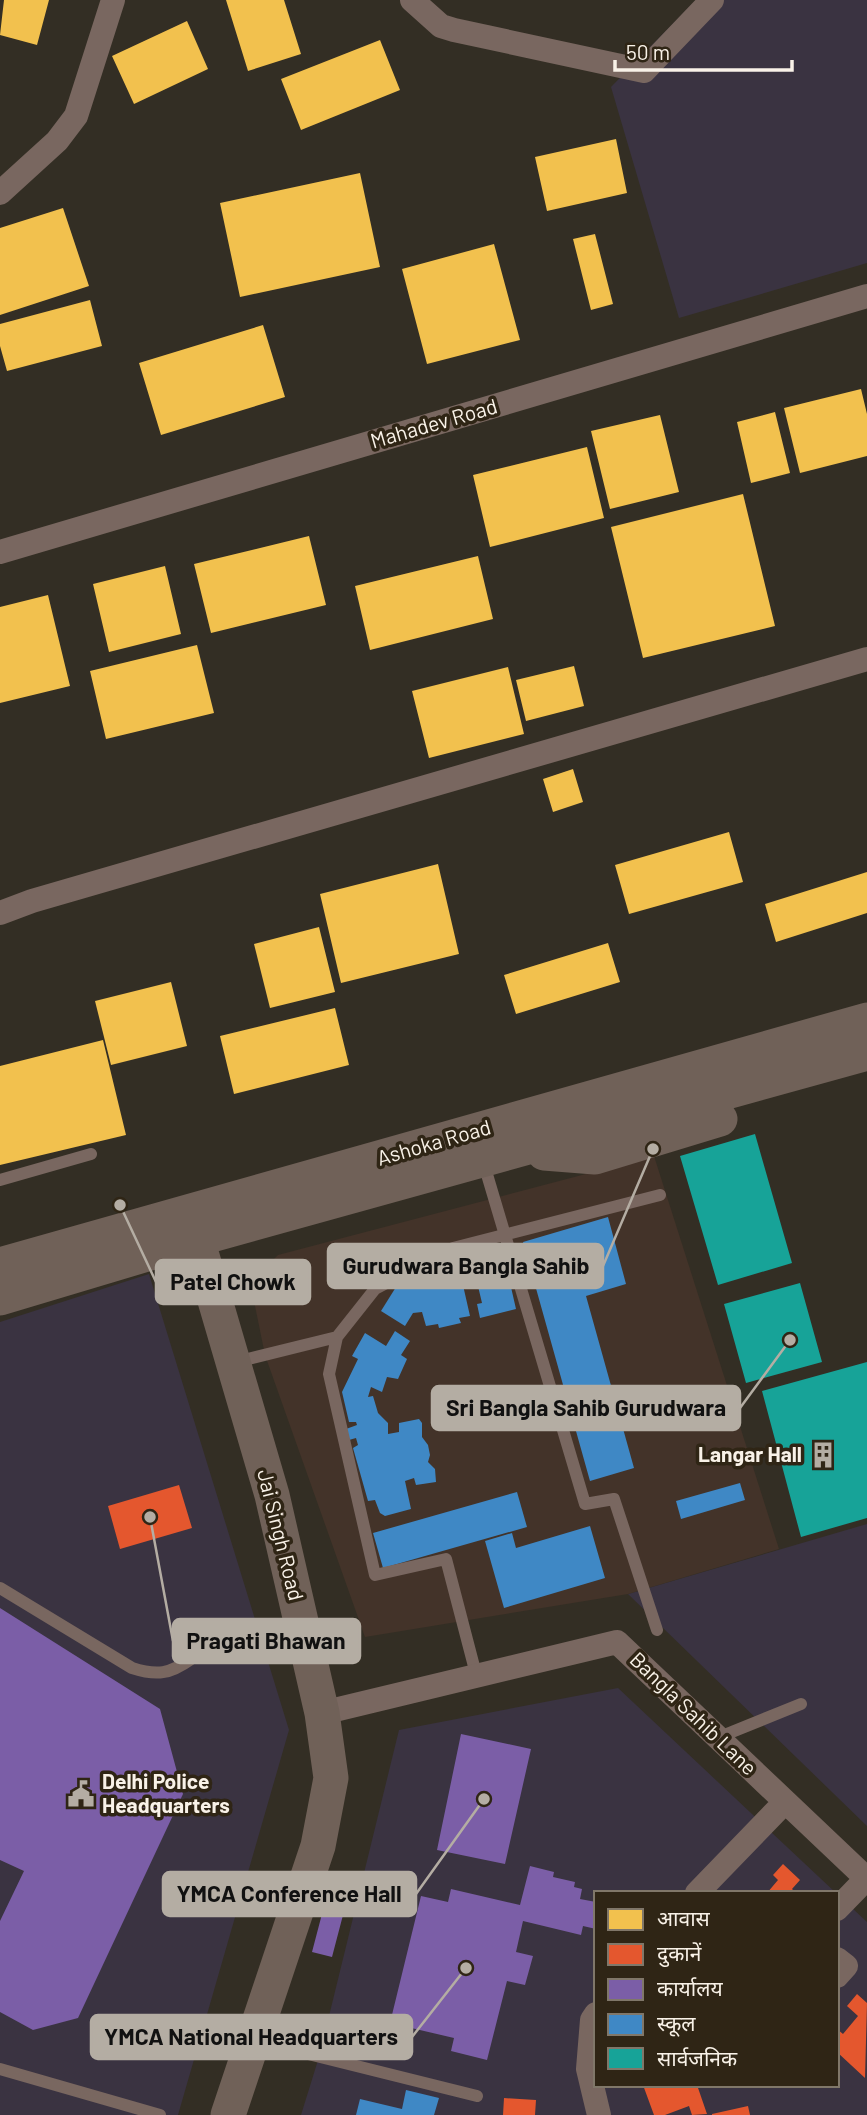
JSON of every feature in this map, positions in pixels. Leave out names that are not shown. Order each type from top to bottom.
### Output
[{"type":"main road","name":"Ashoka Road","points":[[0,1265],[867,1020]]},
{"type":"main road","name":"Ashoka Road","points":[[0,1298],[197,1239],[520,1151],[595,1157],[767,1104],[810,1069],[867,1053]]},
{"type":"main road","name":"Jai Singh Road","points":[[197,1239],[272,1495],[322,1713],[331,1777],[318,1846],[228,2115]]},
{"type":"street","points":[[0,193],[57,141],[76,116],[113,0]]},
{"type":"street","points":[[412,0],[441,26],[454,30],[644,71],[712,0]]},
{"type":"street","name":"Mahadev Road","points":[[0,552],[867,296]]},
{"type":"street","points":[[0,913],[32,901],[867,659]]},
{"type":"street","name":"Bangla Sahib Lane","points":[[322,1713],[617,1642],[867,1879]]},
{"type":"street","points":[[699,1891],[785,1802]]},
{"type":"street","points":[[839,1907],[867,1879]]},
{"type":"street","points":[[839,1961],[846,1966],[839,1974]]},
{"type":"street","points":[[594,2018],[588,2069],[599,2115]]},
{"type":"lane","points":[[0,1180],[90,1154]]},
{"type":"lane","points":[[482,1161],[585,1504],[614,1499],[657,1630]]},
{"type":"lane","points":[[476,1674],[446,1559],[375,1575],[329,1374],[337,1337],[374,1289],[453,1248],[660,1195]]},
{"type":"lane","points":[[232,1363],[337,1337]]},
{"type":"lane","points":[[0,1588],[132,1668],[152,1674],[174,1672],[191,1659]]},
{"type":"lane","points":[[717,1738],[801,1704]]},
{"type":"lane","points":[[252,2040],[477,2096]]},
{"type":"lane","points":[[0,2069],[160,2115]]},
{"type":"shaded area","points":[[696,0],[867,0],[867,263],[679,318],[611,87]]},
{"type":"shaded area","points":[[654,1156],[779,1549],[628,1594],[365,1637],[265,1355],[253,1296],[260,1273],[278,1255]]},
{"type":"shaded area","points":[[149,1274],[289,1730],[178,2115],[0,2115],[0,1322]]},
{"type":"shaded area","points":[[867,1524],[867,1826],[628,1594]]},
{"type":"shaded area","points":[[618,1688],[834,1891],[594,1891],[594,2087],[839,2087],[839,1896],[867,1922],[867,2115],[301,2115],[319,2057],[399,1730]]},
{"type":"building: आवास","points":[[4,0],[49,0],[37,45],[0,35]]},
{"type":"building: आवास","points":[[226,0],[284,0],[301,54],[248,71]]},
{"type":"building: आवास","points":[[187,21],[208,69],[134,104],[112,56]]},
{"type":"building: आवास","points":[[380,40],[400,90],[301,130],[281,79]]},
{"type":"building: आवास","points":[[616,139],[627,193],[547,211],[535,157]]},
{"type":"building: आवास","points":[[360,173],[380,267],[240,297],[220,203]]},
{"type":"building: आवास","points":[[63,208],[89,286],[0,315],[0,228]]},
{"type":"building: आवास","points":[[595,234],[613,304],[591,310],[573,239]]},
{"type":"building: आवास","points":[[494,244],[520,340],[427,364],[402,269]]},
{"type":"building: आवास","points":[[90,300],[102,346],[7,371],[0,346],[0,324]]},
{"type":"building: आवास","points":[[263,325],[285,397],[161,435],[139,363]]},
{"type":"building: आवास","points":[[861,389],[867,414],[867,456],[800,473],[784,408]]},
{"type":"building: आवास","points":[[775,412],[790,473],[751,483],[737,422]]},
{"type":"building: आवास","points":[[660,415],[679,492],[610,509],[591,431]]},
{"type":"building: आवास","points":[[587,447],[604,518],[490,547],[473,475]]},
{"type":"building: आवास","points":[[743,494],[775,626],[643,658],[611,527]]},
{"type":"building: आवास","points":[[309,536],[326,605],[211,633],[194,564]]},
{"type":"building: आवास","points":[[478,556],[493,619],[370,650],[355,586]]},
{"type":"building: आवास","points":[[165,566],[181,634],[109,652],[93,584]]},
{"type":"building: आवास","points":[[48,595],[70,686],[0,703],[0,607]]},
{"type":"building: आवास","points":[[197,645],[214,713],[106,739],[90,671]]},
{"type":"building: आवास","points":[[574,666],[584,706],[526,721],[516,680]]},
{"type":"building: आवास","points":[[508,667],[524,734],[429,758],[412,691]]},
{"type":"building: आवास","points":[[573,769],[583,802],[553,812],[543,779]]},
{"type":"building: आवास","points":[[729,832],[743,882],[629,914],[615,865]]},
{"type":"building: आवास","points":[[438,864],[459,954],[341,983],[320,894]]},
{"type":"building: आवास","points":[[867,872],[867,913],[776,942],[765,904]]},
{"type":"building: आवास","points":[[319,927],[335,992],[270,1008],[254,944]]},
{"type":"building: आवास","points":[[608,943],[620,982],[516,1014],[504,975]]},
{"type":"building: आवास","points":[[171,982],[187,1046],[111,1065],[95,1001]]},
{"type":"building: आवास","points":[[335,1008],[349,1065],[234,1094],[220,1036]]},
{"type":"building: आवास","points":[[103,1040],[126,1135],[0,1165],[0,1066]]},
{"type":"building: दुकानें","points":[[179,1485],[192,1528],[120,1549],[108,1506]]},
{"type":"building: दुकानें","points":[[783,1864],[800,1880],[792,1889],[794,1891],[769,1891],[778,1880],[773,1875]]},
{"type":"building: दुकानें","points":[[857,1994],[867,2003],[865,2078],[839,2054],[839,2031],[843,2034],[858,2016],[847,2006]]},
{"type":"building: दुकानें","points":[[644,2087],[698,2087],[707,2114],[692,2115],[689,2106],[665,2115],[654,2115]]},
{"type":"building: दुकानें","points":[[504,2098],[536,2100],[535,2115],[503,2115]]},
{"type":"building: दुकानें","points":[[748,2106],[750,2115],[712,2115],[712,2114]]},
{"type":"building: कार्यालय","name":"Delhi Police Headquarters","points":[[0,1608],[160,1709],[183,1794],[78,2018],[33,2030],[0,2012],[0,1921],[24,1871],[0,1860]]},
{"type":"building: कार्यालय","points":[[461,1734],[531,1749],[505,1864],[437,1850]]},
{"type":"building: कार्यालय","points":[[530,1866],[554,1872],[553,1877],[575,1882],[574,1887],[582,1889],[580,1899],[594,1902],[594,1929],[583,1926],[581,1935],[523,1921],[516,1952],[533,1956],[525,1985],[507,1981],[487,2060],[451,2051],[454,2038],[390,2023],[421,1896],[448,1902],[451,1889],[520,1905]]},
{"type":"building: कार्यालय","points":[[328,1891],[348,1896],[332,1957],[312,1952]]},
{"type":"building: स्कूल","points":[[608,1217],[626,1284],[586,1296],[634,1468],[590,1481],[523,1242]]},
{"type":"building: स्कूल","points":[[492,1261],[494,1270],[503,1268],[504,1275],[508,1274],[516,1309],[480,1318],[477,1304],[482,1303],[473,1265]]},
{"type":"building: स्कूल","points":[[447,1272],[448,1275],[460,1272],[470,1316],[459,1318],[461,1323],[439,1328],[438,1324],[426,1326],[422,1312],[413,1313],[405,1326],[381,1311],[396,1287]]},
{"type":"building: स्कूल","points":[[395,1331],[410,1341],[401,1355],[407,1359],[398,1379],[387,1377],[382,1392],[371,1387],[368,1397],[373,1396],[378,1413],[388,1423],[388,1434],[399,1432],[399,1423],[419,1419],[422,1423],[422,1437],[428,1445],[428,1462],[435,1469],[436,1482],[416,1485],[414,1478],[405,1481],[411,1509],[385,1516],[380,1513],[375,1500],[368,1501],[353,1448],[358,1445],[356,1438],[349,1440],[346,1429],[357,1425],[356,1422],[349,1422],[342,1392],[358,1359],[352,1356],[365,1333],[386,1346]]},
{"type":"building: स्कूल","points":[[740,1483],[745,1500],[681,1519],[676,1501]]},
{"type":"building: स्कूल","points":[[517,1492],[527,1527],[383,1568],[373,1533]]},
{"type":"building: स्कूल","points":[[590,1526],[605,1578],[504,1608],[485,1541],[512,1533],[516,1548]]},
{"type":"building: स्कूल","points":[[406,2090],[439,2098],[434,2115],[356,2115],[360,2099],[402,2109]]},
{"type":"building: सार्वजनिक","points":[[755,1134],[792,1263],[718,1285],[680,1156]]},
{"type":"building: सार्वजनिक","points":[[800,1283],[822,1362],[746,1383],[724,1304]]},
{"type":"building: सार्वजनिक","name":"Langar Hall","points":[[867,1362],[867,1518],[801,1537],[762,1391]]},
{"type":"place","name":"Gurudwara Bangla Sahib","points":[[653,1149]]},
{"type":"place","name":"Patel Chowk","points":[[120,1205]]},
{"type":"place","name":"Sri Bangla Sahib Gurudwara","points":[[790,1340]]},
{"type":"place","name":"Langar Hall","points":[[823,1455]]},
{"type":"place","name":"Pragati Bhawan","points":[[150,1517]]},
{"type":"place","name":"Delhi Police Headquarters","points":[[81,1794]]},
{"type":"place","name":"YMCA Conference Hall","points":[[484,1799]]},
{"type":"place","name":"YMCA National Headquarters","points":[[466,1968]]}]
